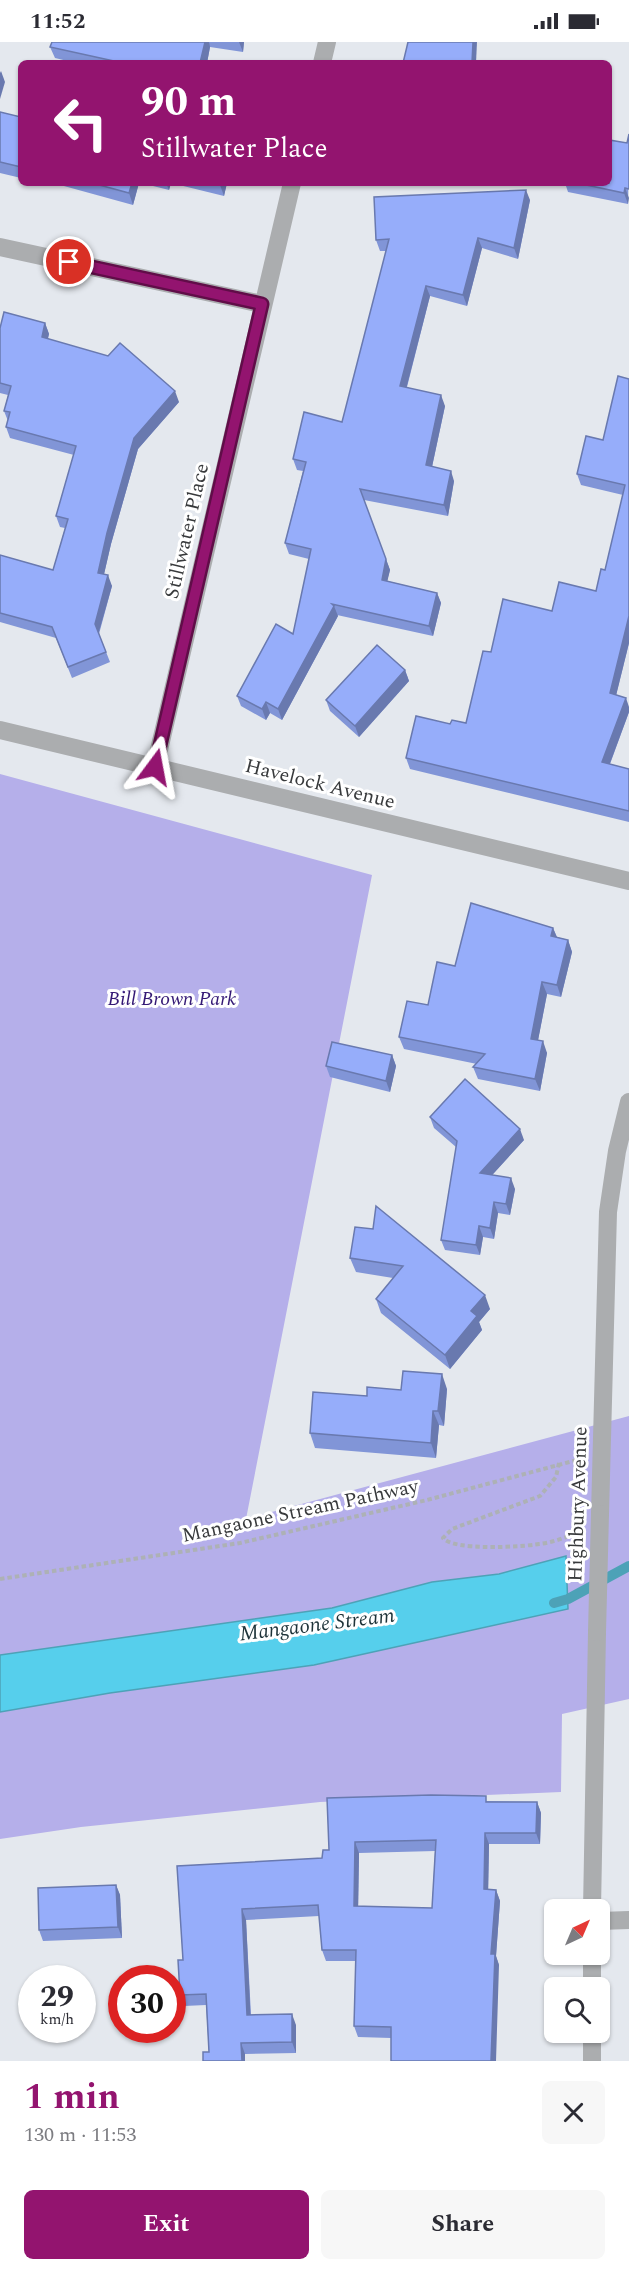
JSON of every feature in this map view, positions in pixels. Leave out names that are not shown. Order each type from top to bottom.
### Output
[{"type":"street","points":[[323,60],[327,42]]},
{"type":"street","name":"Stillwater Place","points":[[155,767],[291,186]]},
{"type":"street","points":[[0,247],[262,304]]},
{"type":"street","name":"Havelock Avenue","points":[[0,730],[629,881]]},
{"type":"street","name":"Highbury Avenue","points":[[592,1899],[608,1212],[629,1102]]},
{"type":"street","points":[[610,1921],[629,1920]]},
{"type":"street","points":[[592,2043],[592,2061]]},
{"type":"path","name":"Mangaone Stream Pathway","points":[[0,1579],[240,1543],[427,1500],[559,1463],[602,1458]]},
{"type":"path","points":[[559,1463],[556,1477],[540,1496],[452,1529],[443,1538],[452,1545],[501,1547],[540,1544],[584,1531]]},
{"type":"green space","name":"Bill Brown Park","points":[[0,774],[372,875],[246,1519],[629,1416],[629,1699],[562,1714],[561,1792],[320,1802],[81,1827],[0,1839]]},
{"type":"water","points":[[566,1556],[568,1609],[314,1665],[110,1693],[0,1712],[0,1655],[332,1608],[432,1582],[499,1574]]},
{"type":"building","points":[[52,42],[205,42],[201,60],[109,60],[50,47]]},
{"type":"building","points":[[408,42],[473,42],[472,60],[404,60]]},
{"type":"building","points":[[0,112],[18,116],[18,166],[0,162]]},
{"type":"building","points":[[629,134],[629,189],[625,188],[624,193],[591,186],[612,186],[612,140],[627,143]]},
{"type":"building","points":[[103,186],[131,186],[129,193]]},
{"type":"building","points":[[526,190],[514,248],[478,238],[463,295],[426,286],[400,386],[441,395],[426,465],[451,471],[444,505],[360,489],[386,559],[382,580],[437,593],[429,626],[332,604],[334,606],[278,709],[266,702],[262,709],[237,696],[276,624],[293,634],[311,549],[285,543],[306,462],[293,459],[304,412],[342,422],[389,239],[376,240],[374,197]]},
{"type":"building","points":[[4,312],[45,323],[42,337],[108,356],[120,343],[175,391],[134,438],[107,533],[98,573],[108,575],[95,624],[106,652],[68,667],[52,627],[0,613],[0,555],[53,570],[68,519],[56,516],[76,446],[6,427],[10,412],[4,411],[11,386],[0,383],[0,328]]},
{"type":"building","points":[[618,376],[629,379],[629,616],[610,693],[626,698],[602,762],[629,769],[629,811],[406,758],[416,716],[450,724],[452,720],[466,723],[483,651],[491,652],[503,599],[552,611],[559,582],[596,591],[601,569],[605,570],[625,485],[577,474],[586,436],[603,440]]},
{"type":"building","points":[[377,645],[405,670],[355,726],[326,700]]},
{"type":"building","points":[[471,903],[553,928],[551,936],[568,940],[557,985],[542,982],[531,1039],[543,1041],[535,1079],[473,1067],[485,1054],[399,1037],[407,1001],[428,1005],[437,962],[455,966]]},
{"type":"building","points":[[332,1042],[392,1055],[386,1081],[326,1066]]},
{"type":"building","points":[[465,1079],[520,1129],[480,1173],[511,1178],[506,1204],[494,1202],[490,1228],[479,1226],[476,1245],[441,1240],[457,1141],[430,1117]]},
{"type":"building","points":[[376,1206],[485,1295],[471,1311],[477,1316],[445,1355],[376,1299],[403,1266],[350,1258],[355,1227],[373,1229]]},
{"type":"building","points":[[403,1371],[442,1374],[438,1411],[433,1411],[431,1443],[310,1433],[313,1392],[367,1396],[367,1387],[401,1390]]},
{"type":"building","points":[[486,1796],[486,1802],[537,1802],[536,1833],[485,1833],[484,1889],[496,1890],[491,1954],[495,1954],[491,2061],[391,2061],[391,2027],[354,2026],[356,1950],[322,1950],[318,1905],[242,1909],[247,2015],[292,2014],[292,2042],[241,2043],[242,2061],[203,2061],[203,2052],[209,2052],[206,1994],[186,1995],[186,1965],[178,1965],[178,1960],[183,1960],[177,1866],[322,1858],[323,1850],[329,1850],[327,1798]],"holes":[[[436,1840],[432,1908],[354,1906],[355,1842]]]},
{"type":"building","points":[[116,1885],[118,1927],[39,1930],[38,1888]]},
{"type":"waterway","name":"Mangaone Stream","points":[[554,1603],[568,1599],[629,1566]]},
{"type":"route","points":[[69,262],[262,304],[155,767]]}]
